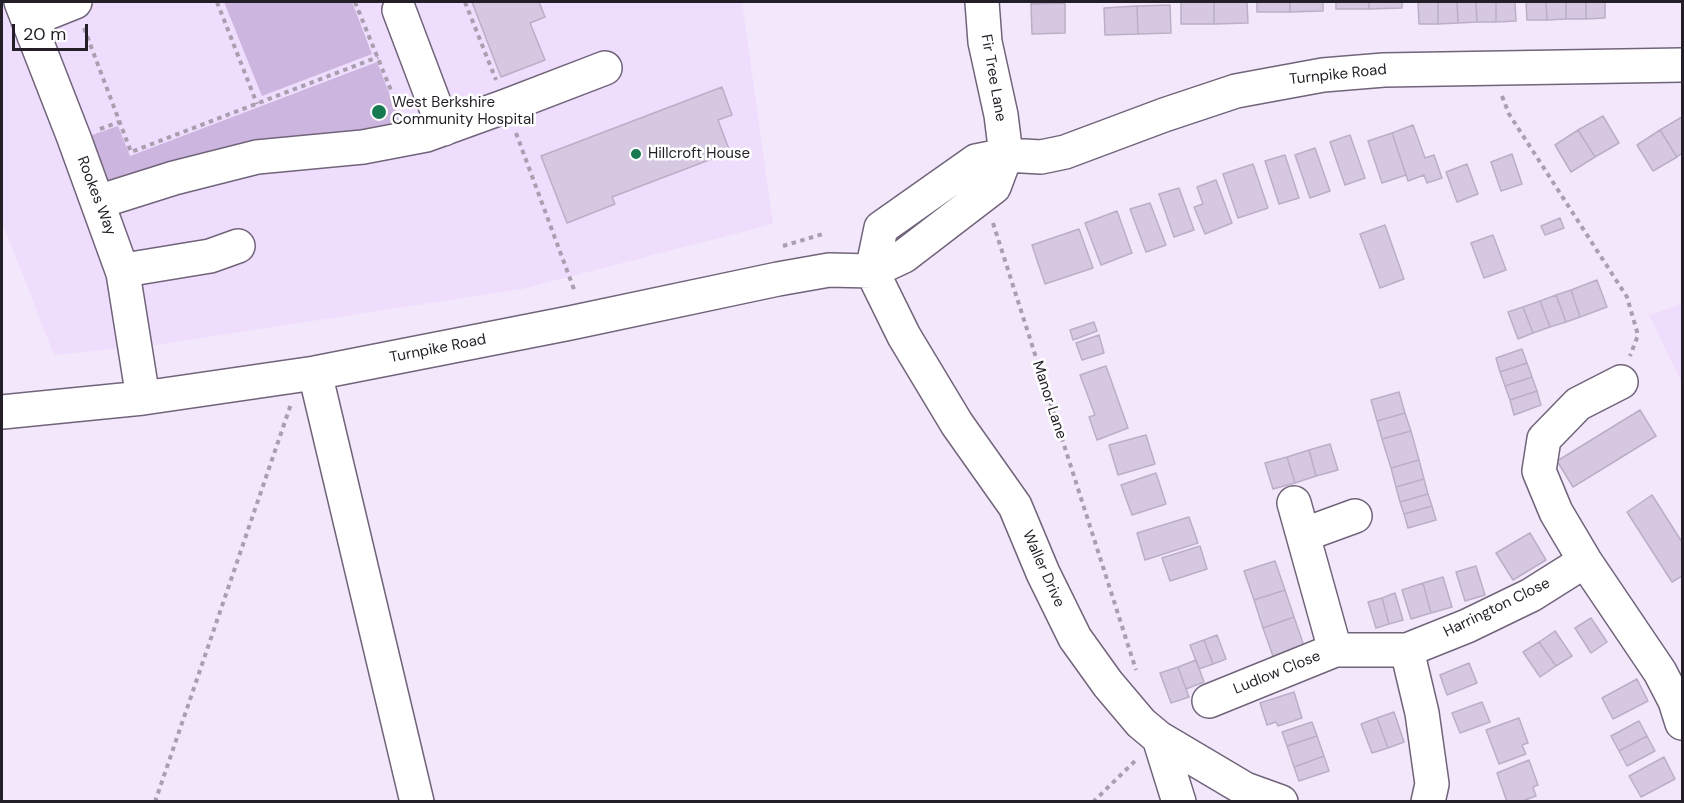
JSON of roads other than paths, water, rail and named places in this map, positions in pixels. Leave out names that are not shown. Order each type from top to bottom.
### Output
[{"type":"street","name":"Rookes Way","points":[[21,2],[123,273],[143,398]]},
{"type":"street","name":"Fir Tree Lane","points":[[982,2],[985,42],[1001,116],[1006,154]]},
{"type":"street","points":[[34,36],[37,23],[45,14],[78,9]]},
{"type":"street","points":[[399,10],[392,51],[444,129]]},
{"type":"street","name":"Turnpike Road","points":[[872,271],[881,228],[976,161],[1006,154],[1041,157],[1065,152],[1236,91],[1323,75],[1384,70],[1683,64]]},
{"type":"street","points":[[98,202],[174,178],[257,157],[363,147],[411,139],[444,129],[604,68]]},
{"type":"street","name":"Turnpike Road","points":[[2,412],[143,398],[315,373],[829,270],[872,271],[904,256],[994,187],[1006,154]]},
{"type":"street","points":[[123,273],[137,268],[210,256],[238,246]]},
{"type":"street","name":"Waller Drive","points":[[872,271],[887,305],[915,356],[957,424],[1015,506],[1043,573],[1075,638],[1108,684],[1141,723],[1159,738],[1245,789],[1281,801]]},
{"type":"street","points":[[315,373],[417,801]]},
{"type":"street","points":[[1608,381],[1578,404],[1544,439],[1539,471],[1556,512],[1585,561],[1660,672],[1680,708]]},
{"type":"street","name":"Ludlow Close","points":[[1209,701],[1335,650],[1294,503]]},
{"type":"street","points":[[1303,535],[1355,516]]},
{"type":"street","name":"Harrington Close","points":[[1335,650],[1407,650],[1467,626],[1531,595],[1585,561]]},
{"type":"street","points":[[1407,650],[1422,713],[1432,783],[1428,801]]},
{"type":"street","points":[[1159,738],[1179,801]]},
{"type":"place","name":"West Berkshire Community Hospital","points":[[379,112]]},
{"type":"place","name":"Hillcroft House","points":[[636,154]]}]
